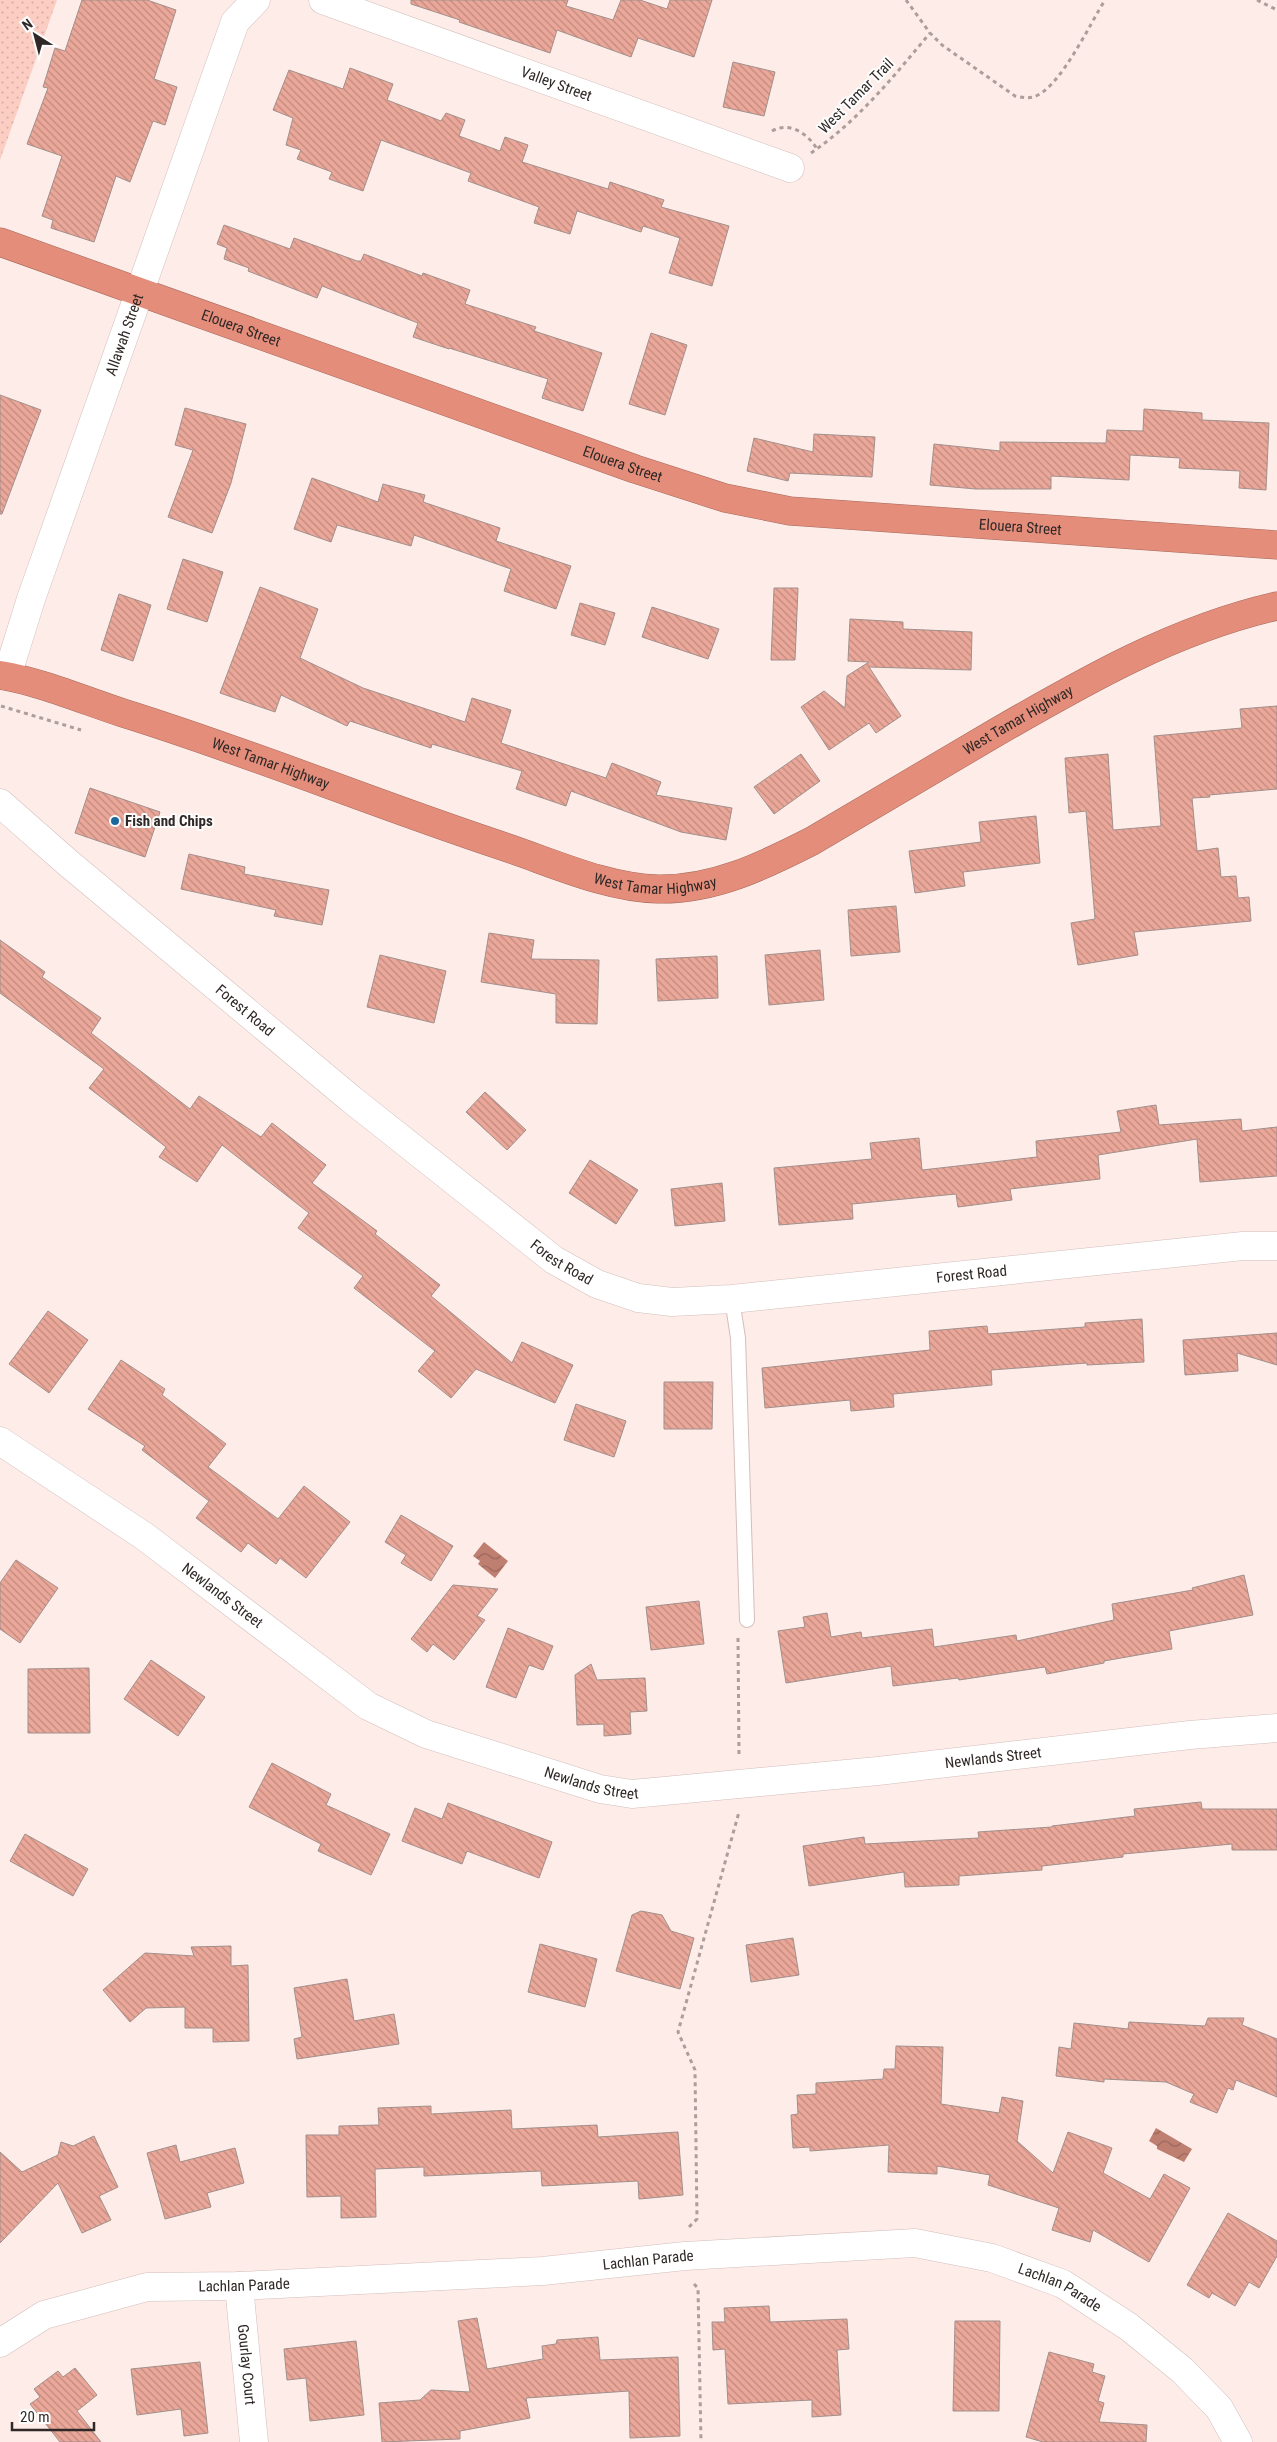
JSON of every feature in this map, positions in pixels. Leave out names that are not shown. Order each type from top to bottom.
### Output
[{"type":"highway","name":"Elouera Street","points":[[0,242],[138,293],[635,469],[725,498],[790,511],[1277,545]]},
{"type":"highway","name":"West Tamar Highway","points":[[3,676],[177,729],[480,839],[600,878],[630,887],[669,888],[704,884],[737,876],[774,860],[812,841],[1071,689],[1124,661],[1182,636],[1249,612],[1277,606]]},
{"type":"street","name":"Allawah Street","points":[[3,676],[235,22],[256,0]]},
{"type":"street","name":"Valley Street","points":[[322,0],[790,168]]},
{"type":"street","name":"Forest Road","points":[[0,803],[66,862],[351,1099],[554,1260],[597,1284],[638,1298],[672,1302],[732,1299],[1243,1246],[1277,1246]]},
{"type":"street","name":"Newlands Street","points":[[0,1441],[144,1536],[368,1706],[426,1734],[600,1788],[632,1794],[741,1795],[878,1771],[1190,1735],[1277,1728]]},
{"type":"street","name":"Lachlan Parade","points":[[0,2342],[44,2314],[147,2287],[239,2286],[543,2271],[685,2256],[915,2243],[992,2258],[1063,2284],[1129,2327],[1182,2370],[1219,2408],[1238,2442]]},
{"type":"street","name":"Gourlay Court","points":[[239,2286],[254,2442]]},
{"type":"lane","points":[[732,1299],[738,1338],[747,1620]]},
{"type":"path","points":[[906,0],[930,33],[942,45],[969,66],[1015,96],[1028,99],[1039,94],[1056,80],[1105,0]]},
{"type":"path","points":[[1256,0],[1277,10]]},
{"type":"path","name":"West Tamar Trail","points":[[790,168],[817,149],[859,113],[894,76],[930,33]]},
{"type":"path","points":[[770,132],[778,127],[791,128],[810,137],[817,149]]},
{"type":"path","points":[[701,2442],[698,2288],[685,2272],[685,2256],[680,2236],[697,2219],[695,2070],[678,2032],[728,1856],[741,1795],[738,1620],[747,1620]]},
{"type":"shaded area","points":[[0,0],[57,0],[0,160]]},
{"type":"water","points":[[484,1542],[508,1561],[495,1578],[478,1564],[480,1561],[473,1556]]},
{"type":"water","points":[[1156,2128],[1192,2149],[1184,2162],[1157,2149],[1157,2146],[1149,2141]]},
{"type":"building","points":[[82,0],[147,0],[176,10],[154,79],[177,87],[165,125],[153,121],[130,182],[116,176],[94,242],[51,228],[53,220],[42,216],[62,156],[27,144],[48,88],[43,87],[55,48],[65,51]]},
{"type":"building","points":[[411,0],[568,0],[566,6],[613,20],[621,0],[640,0],[667,9],[670,0],[712,0],[694,57],[638,38],[631,57],[557,30],[550,53],[411,4]]},
{"type":"building","points":[[733,62],[775,72],[764,116],[723,107]]},
{"type":"building","points":[[350,68],[393,84],[387,100],[441,121],[446,113],[465,120],[459,136],[500,151],[505,137],[528,145],[522,162],[608,189],[610,182],[664,200],[661,207],[729,226],[712,286],[669,273],[680,238],[643,226],[641,232],[577,211],[570,234],[534,223],[539,207],[468,181],[471,173],[381,140],[363,191],[329,179],[332,172],[297,159],[301,150],[286,145],[293,118],[273,110],[289,70],[343,89]]},
{"type":"building","points":[[224,225],[290,249],[294,238],[357,261],[361,261],[364,254],[422,276],[423,273],[470,290],[465,304],[536,327],[534,331],[602,353],[583,411],[542,398],[548,379],[413,337],[418,323],[322,286],[317,298],[248,271],[249,268],[224,259],[227,248],[217,244]]},
{"type":"building","points":[[651,333],[687,345],[665,415],[629,404]]},
{"type":"building","points":[[0,395],[41,410],[2,514],[0,514]]},
{"type":"building","points":[[185,408],[246,424],[231,483],[212,533],[168,517],[193,450],[175,445]]},
{"type":"building","points":[[1144,409],[1202,413],[1202,420],[1269,423],[1266,490],[1239,488],[1240,471],[1179,468],[1180,458],[1130,455],[1129,480],[1051,476],[1051,489],[976,489],[930,485],[934,444],[1000,451],[1000,442],[1106,443],[1107,430],[1143,431]]},
{"type":"building","points":[[814,434],[875,437],[872,477],[790,473],[788,481],[747,471],[754,438],[813,452]]},
{"type":"building","points":[[312,478],[378,502],[383,484],[425,495],[423,502],[500,528],[496,541],[571,566],[556,609],[504,591],[511,569],[414,535],[411,546],[337,525],[331,542],[294,529]]},
{"type":"building","points":[[183,559],[223,572],[207,622],[167,609]]},
{"type":"building","points":[[260,587],[318,609],[300,658],[363,688],[465,722],[472,698],[511,710],[501,743],[606,778],[612,763],[661,782],[656,795],[732,808],[726,840],[681,832],[571,791],[566,806],[516,789],[522,771],[432,744],[431,748],[350,721],[347,726],[281,695],[275,712],[220,693]]},
{"type":"building","points":[[774,588],[798,588],[795,660],[771,660]]},
{"type":"building","points":[[119,594],[151,605],[133,661],[101,650]]},
{"type":"building","points":[[580,603],[615,613],[605,645],[571,635]]},
{"type":"building","points":[[652,607],[719,629],[708,659],[642,637]]},
{"type":"building","points":[[850,619],[903,622],[903,629],[972,632],[971,670],[869,667],[901,716],[876,733],[869,723],[829,750],[801,707],[824,691],[845,708],[847,676],[869,662],[848,661]]},
{"type":"building","points":[[1277,706],[1277,789],[1192,798],[1197,851],[1218,848],[1221,877],[1236,876],[1238,898],[1249,897],[1251,921],[1134,932],[1138,955],[1078,965],[1071,923],[1095,919],[1086,811],[1069,813],[1065,758],[1108,754],[1113,830],[1161,826],[1154,736],[1242,728],[1240,709]]},
{"type":"building","points":[[801,754],[820,781],[774,814],[754,787]]},
{"type":"building","points":[[90,788],[160,812],[145,857],[75,833]]},
{"type":"building","points":[[1036,816],[1040,863],[963,872],[965,886],[915,893],[909,851],[981,842],[979,822]]},
{"type":"building","points":[[189,854],[245,867],[244,874],[329,890],[322,925],[274,916],[276,910],[181,889]]},
{"type":"building","points":[[896,906],[900,952],[851,956],[848,910]]},
{"type":"building","points":[[489,933],[534,940],[531,959],[599,960],[597,1024],[556,1023],[556,994],[481,982]]},
{"type":"building","points":[[0,940],[45,972],[42,977],[101,1018],[91,1033],[190,1109],[199,1096],[261,1137],[272,1123],[326,1165],[312,1183],[377,1231],[375,1234],[440,1285],[431,1296],[512,1363],[522,1342],[573,1365],[555,1403],[476,1369],[451,1398],[418,1371],[435,1351],[354,1288],[363,1276],[298,1228],[309,1213],[222,1145],[197,1182],[159,1157],[166,1147],[89,1088],[104,1069],[0,993]]},
{"type":"building","points":[[820,950],[824,1000],[769,1005],[765,955]]},
{"type":"building","points":[[380,955],[446,971],[434,1023],[367,1007]]},
{"type":"building","points":[[717,956],[718,998],[658,1001],[656,959]]},
{"type":"building","points":[[485,1092],[526,1130],[507,1150],[466,1112]]},
{"type":"building","points":[[1156,1105],[1159,1125],[1241,1119],[1242,1131],[1277,1127],[1277,1176],[1200,1182],[1197,1139],[1098,1155],[1100,1179],[1010,1189],[1012,1200],[958,1207],[956,1194],[852,1204],[853,1219],[779,1225],[774,1168],[872,1159],[870,1143],[919,1138],[922,1170],[1037,1157],[1036,1141],[1121,1132],[1117,1111]]},
{"type":"building","points":[[590,1160],[638,1190],[616,1224],[569,1193]]},
{"type":"building","points":[[722,1183],[725,1221],[675,1226],[671,1189]]},
{"type":"building","points":[[48,1311],[88,1340],[49,1393],[9,1364]]},
{"type":"building","points":[[1142,1319],[1144,1362],[1087,1365],[1087,1363],[991,1370],[992,1385],[893,1394],[894,1407],[851,1411],[850,1400],[765,1408],[762,1368],[930,1350],[929,1331],[987,1326],[988,1334],[1085,1327],[1085,1323]]},
{"type":"building","points":[[1277,1333],[1277,1365],[1237,1353],[1238,1371],[1185,1375],[1183,1340]]},
{"type":"building","points":[[121,1360],[165,1389],[162,1395],[226,1444],[208,1467],[278,1519],[304,1486],[350,1522],[306,1578],[280,1558],[276,1564],[248,1543],[241,1552],[196,1518],[209,1501],[142,1450],[145,1446],[88,1409]]},
{"type":"building","points":[[664,1382],[713,1382],[712,1429],[664,1429]]},
{"type":"building","points":[[576,1404],[626,1421],[614,1457],[564,1440]]},
{"type":"building","points":[[401,1515],[453,1546],[431,1581],[401,1563],[406,1555],[385,1542]]},
{"type":"building","points":[[16,1560],[58,1588],[20,1643],[0,1629],[0,1583]]},
{"type":"building","points":[[1244,1575],[1253,1615],[1169,1631],[1172,1649],[1104,1661],[1104,1663],[1047,1674],[1045,1667],[959,1680],[958,1678],[893,1686],[891,1666],[786,1683],[778,1631],[805,1627],[803,1617],[827,1613],[831,1637],[861,1632],[862,1638],[932,1629],[934,1647],[1016,1635],[1017,1641],[1114,1620],[1112,1604],[1193,1590],[1192,1588]]},
{"type":"building","points":[[453,1585],[498,1589],[477,1616],[485,1620],[454,1660],[433,1644],[427,1652],[411,1639]]},
{"type":"building","points":[[699,1601],[704,1644],[651,1650],[646,1607]]},
{"type":"building","points":[[508,1628],[553,1646],[543,1670],[529,1665],[516,1698],[486,1687]]},
{"type":"building","points":[[151,1660],[205,1697],[178,1736],[124,1699]]},
{"type":"building","points":[[591,1664],[597,1680],[645,1678],[647,1711],[630,1712],[631,1734],[604,1736],[604,1724],[577,1725],[575,1675]]},
{"type":"building","points":[[89,1668],[90,1733],[28,1733],[28,1669]]},
{"type":"building","points":[[272,1763],[331,1794],[326,1805],[390,1834],[371,1875],[318,1851],[321,1844],[249,1807]]},
{"type":"building","points":[[1201,1802],[1202,1809],[1277,1809],[1277,1850],[1232,1850],[1232,1844],[1123,1854],[1123,1857],[1042,1866],[1042,1870],[959,1876],[959,1885],[905,1887],[904,1872],[809,1886],[803,1846],[864,1837],[865,1844],[979,1838],[978,1832],[1052,1827],[1135,1816],[1134,1809]]},
{"type":"building","points":[[448,1803],[552,1842],[539,1878],[467,1851],[462,1864],[402,1841],[415,1808],[442,1819]]},
{"type":"building","points":[[25,1834],[88,1869],[73,1896],[10,1861]]},
{"type":"building","points":[[641,1911],[662,1915],[671,1931],[694,1938],[680,1989],[616,1971],[632,1915]]},
{"type":"building","points":[[793,1938],[799,1975],[751,1982],[746,1945]]},
{"type":"building","points":[[540,1944],[597,1959],[585,2007],[528,1992]]},
{"type":"building","points":[[231,1946],[231,1966],[248,1965],[249,2041],[213,2042],[213,2028],[185,2028],[185,2007],[146,2008],[130,2022],[103,1990],[145,1953],[194,1956],[191,1947]]},
{"type":"building","points":[[347,1979],[354,2021],[394,2014],[399,2044],[297,2059],[294,2039],[302,2037],[294,1988]]},
{"type":"building","points":[[1208,2018],[1244,2018],[1242,2025],[1277,2039],[1277,2097],[1236,2080],[1233,2090],[1228,2088],[1217,2113],[1190,2102],[1194,2094],[1166,2082],[1104,2079],[1104,2082],[1056,2076],[1059,2047],[1071,2049],[1074,2023],[1128,2029],[1129,2022],[1205,2026]]},
{"type":"building","points":[[896,2046],[943,2047],[941,2104],[999,2113],[1002,2097],[1023,2101],[1017,2141],[1053,2173],[1068,2132],[1112,2148],[1103,2173],[1150,2199],[1164,2174],[1190,2188],[1149,2262],[1093,2230],[1090,2242],[1052,2230],[1059,2208],[988,2185],[990,2175],[937,2166],[937,2174],[888,2172],[889,2145],[810,2151],[810,2147],[793,2148],[791,2115],[798,2114],[797,2095],[816,2094],[816,2083],[883,2079],[884,2069],[895,2069]]},
{"type":"building","points":[[431,2106],[431,2114],[511,2110],[512,2129],[597,2125],[598,2137],[678,2132],[683,2195],[639,2199],[638,2181],[542,2186],[541,2171],[424,2176],[424,2167],[375,2169],[376,2217],[341,2218],[341,2196],[307,2197],[306,2135],[339,2135],[339,2126],[379,2125],[378,2108]]},
{"type":"building","points":[[94,2136],[118,2187],[99,2196],[111,2220],[82,2233],[58,2183],[0,2243],[0,2152],[22,2172],[58,2155],[61,2142],[73,2146]]},
{"type":"building","points":[[176,2145],[180,2162],[235,2148],[244,2183],[207,2193],[211,2207],[165,2219],[147,2153]]},
{"type":"building","points":[[1228,2213],[1277,2241],[1277,2256],[1259,2288],[1249,2282],[1235,2306],[1212,2293],[1209,2298],[1187,2285]]},
{"type":"building","points":[[769,2306],[770,2322],[847,2319],[849,2349],[837,2350],[841,2415],[812,2417],[812,2400],[728,2404],[725,2349],[713,2350],[712,2322],[725,2322],[724,2308]]},
{"type":"building","points":[[477,2318],[487,2369],[543,2359],[542,2346],[556,2344],[557,2340],[598,2337],[600,2360],[678,2357],[680,2436],[630,2438],[629,2391],[526,2398],[530,2418],[460,2431],[460,2439],[382,2442],[379,2403],[420,2400],[431,2390],[470,2392],[458,2321]]},
{"type":"building","points":[[955,2321],[1000,2321],[999,2411],[953,2411]]},
{"type":"building","points":[[356,2341],[364,2415],[310,2421],[306,2378],[287,2380],[284,2349]]},
{"type":"building","points":[[1049,2352],[1094,2364],[1092,2372],[1105,2376],[1098,2401],[1104,2403],[1099,2422],[1147,2425],[1146,2442],[1043,2442],[1026,2437]]},
{"type":"building","points":[[200,2362],[208,2433],[184,2436],[181,2409],[137,2415],[131,2369]]},
{"type":"building","points":[[75,2368],[97,2395],[77,2411],[101,2442],[60,2442],[30,2404],[40,2397],[34,2389],[58,2371],[63,2377]]},
{"type":"place","name":"Fish and Chips","points":[[115,821]]}]
